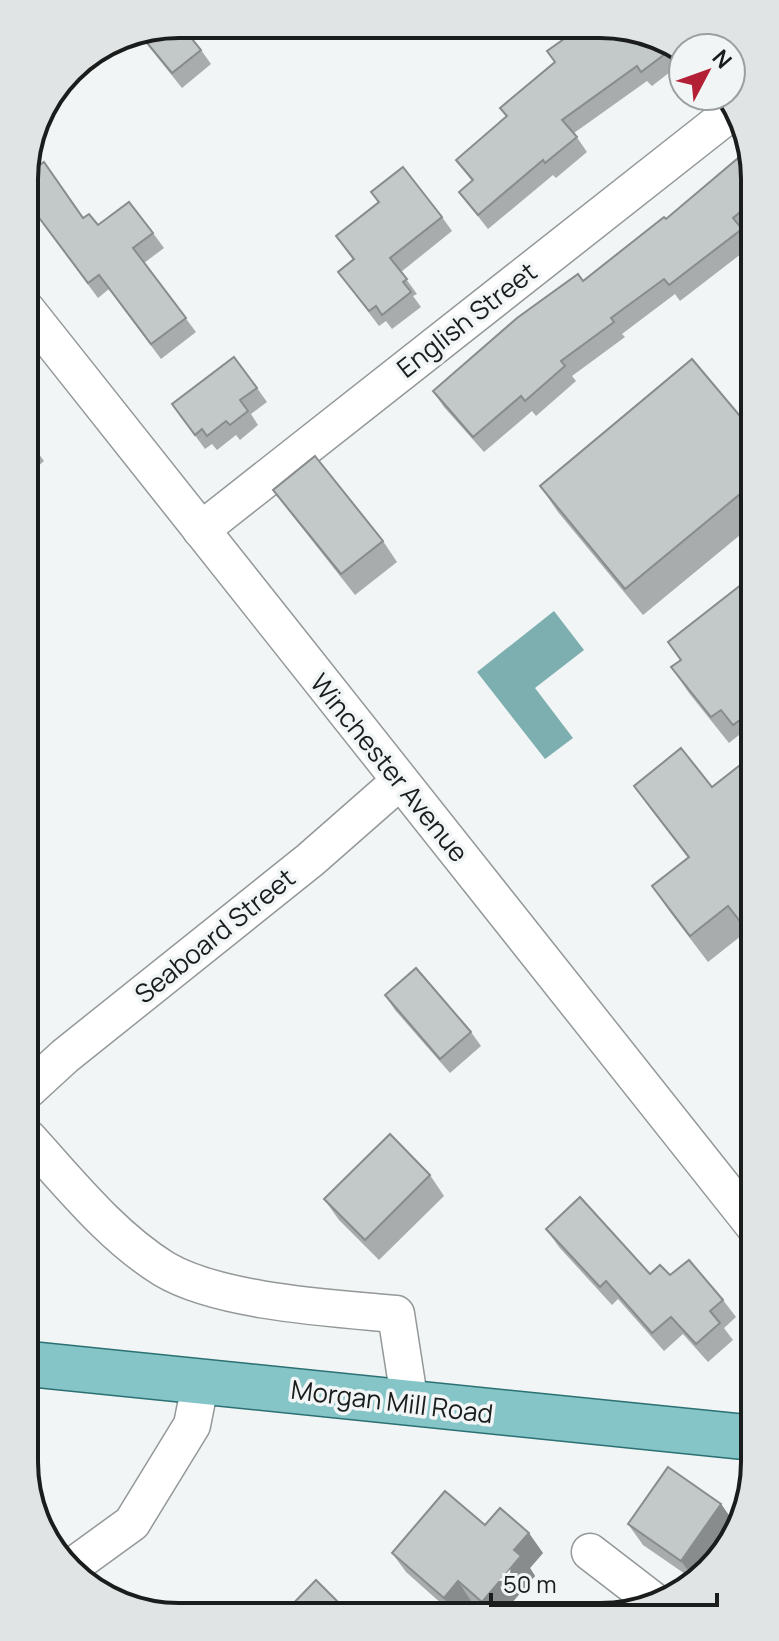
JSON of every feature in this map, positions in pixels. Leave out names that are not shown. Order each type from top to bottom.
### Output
[{"type":"main road","name":"Morgan Mill Road","points":[[38,1365],[741,1437]]},
{"type":"street","name":"English Street","points":[[201,530],[727,116]]},
{"type":"street","name":"Winchester Avenue","points":[[38,324],[741,1210]]},
{"type":"street","name":"Seaboard Street","points":[[38,1081],[310,860],[400,781]]},
{"type":"street","points":[[38,1149],[110,1227],[165,1270],[217,1289],[396,1314],[410,1404]]},
{"type":"street","points":[[79,1562],[132,1523],[192,1425],[201,1380]]},
{"type":"street","points":[[590,1552],[646,1595]]},
{"type":"water","points":[[554,611],[584,650],[535,688],[573,738],[545,759],[477,672]]},
{"type":"building","points":[[191,38],[201,50],[172,73],[146,42]]},
{"type":"building","points":[[565,38],[619,39],[666,54],[641,72],[637,66],[562,120],[577,137],[545,163],[543,160],[478,215],[459,192],[473,180],[456,160],[507,116],[500,108],[555,62],[547,51]]},
{"type":"building","points":[[739,157],[741,211],[733,218],[741,230],[669,285],[664,279],[611,318],[614,322],[561,361],[565,366],[525,401],[521,396],[473,437],[433,391],[517,318],[578,274],[583,281],[664,217],[666,219]]},
{"type":"building","points":[[44,162],[83,218],[89,214],[98,225],[129,202],[153,233],[133,248],[186,318],[151,344],[99,275],[88,283],[38,216],[38,166]]},
{"type":"building","points":[[403,167],[442,217],[390,258],[407,279],[403,282],[411,292],[382,315],[376,306],[369,311],[338,272],[354,259],[336,236],[379,202],[371,192]]},
{"type":"building","points":[[234,357],[257,388],[240,400],[248,411],[230,425],[226,421],[207,436],[202,429],[195,435],[172,404]]},
{"type":"building","points":[[692,359],[741,417],[741,493],[625,589],[540,486]]},
{"type":"building","points":[[315,456],[383,541],[341,574],[273,490]]},
{"type":"building","points":[[741,585],[741,719],[733,725],[721,710],[711,717],[671,667],[681,660],[668,642]]},
{"type":"building","points":[[681,748],[712,787],[741,764],[741,923],[728,906],[690,936],[652,886],[689,857],[634,786]]},
{"type":"building","points":[[416,968],[471,1032],[440,1059],[385,995]]},
{"type":"building","points":[[390,1134],[430,1175],[365,1240],[324,1199]]},
{"type":"building","points":[[580,1197],[650,1274],[660,1265],[670,1275],[689,1260],[723,1300],[710,1311],[720,1323],[696,1344],[671,1317],[652,1333],[606,1281],[600,1287],[546,1229]]},
{"type":"building","points":[[668,1467],[721,1504],[681,1561],[628,1524]]},
{"type":"building","points":[[445,1491],[485,1525],[500,1508],[529,1533],[514,1550],[521,1556],[482,1602],[458,1581],[444,1598],[392,1553]]},
{"type":"building","points":[[316,1580],[339,1603],[294,1603]]}]
